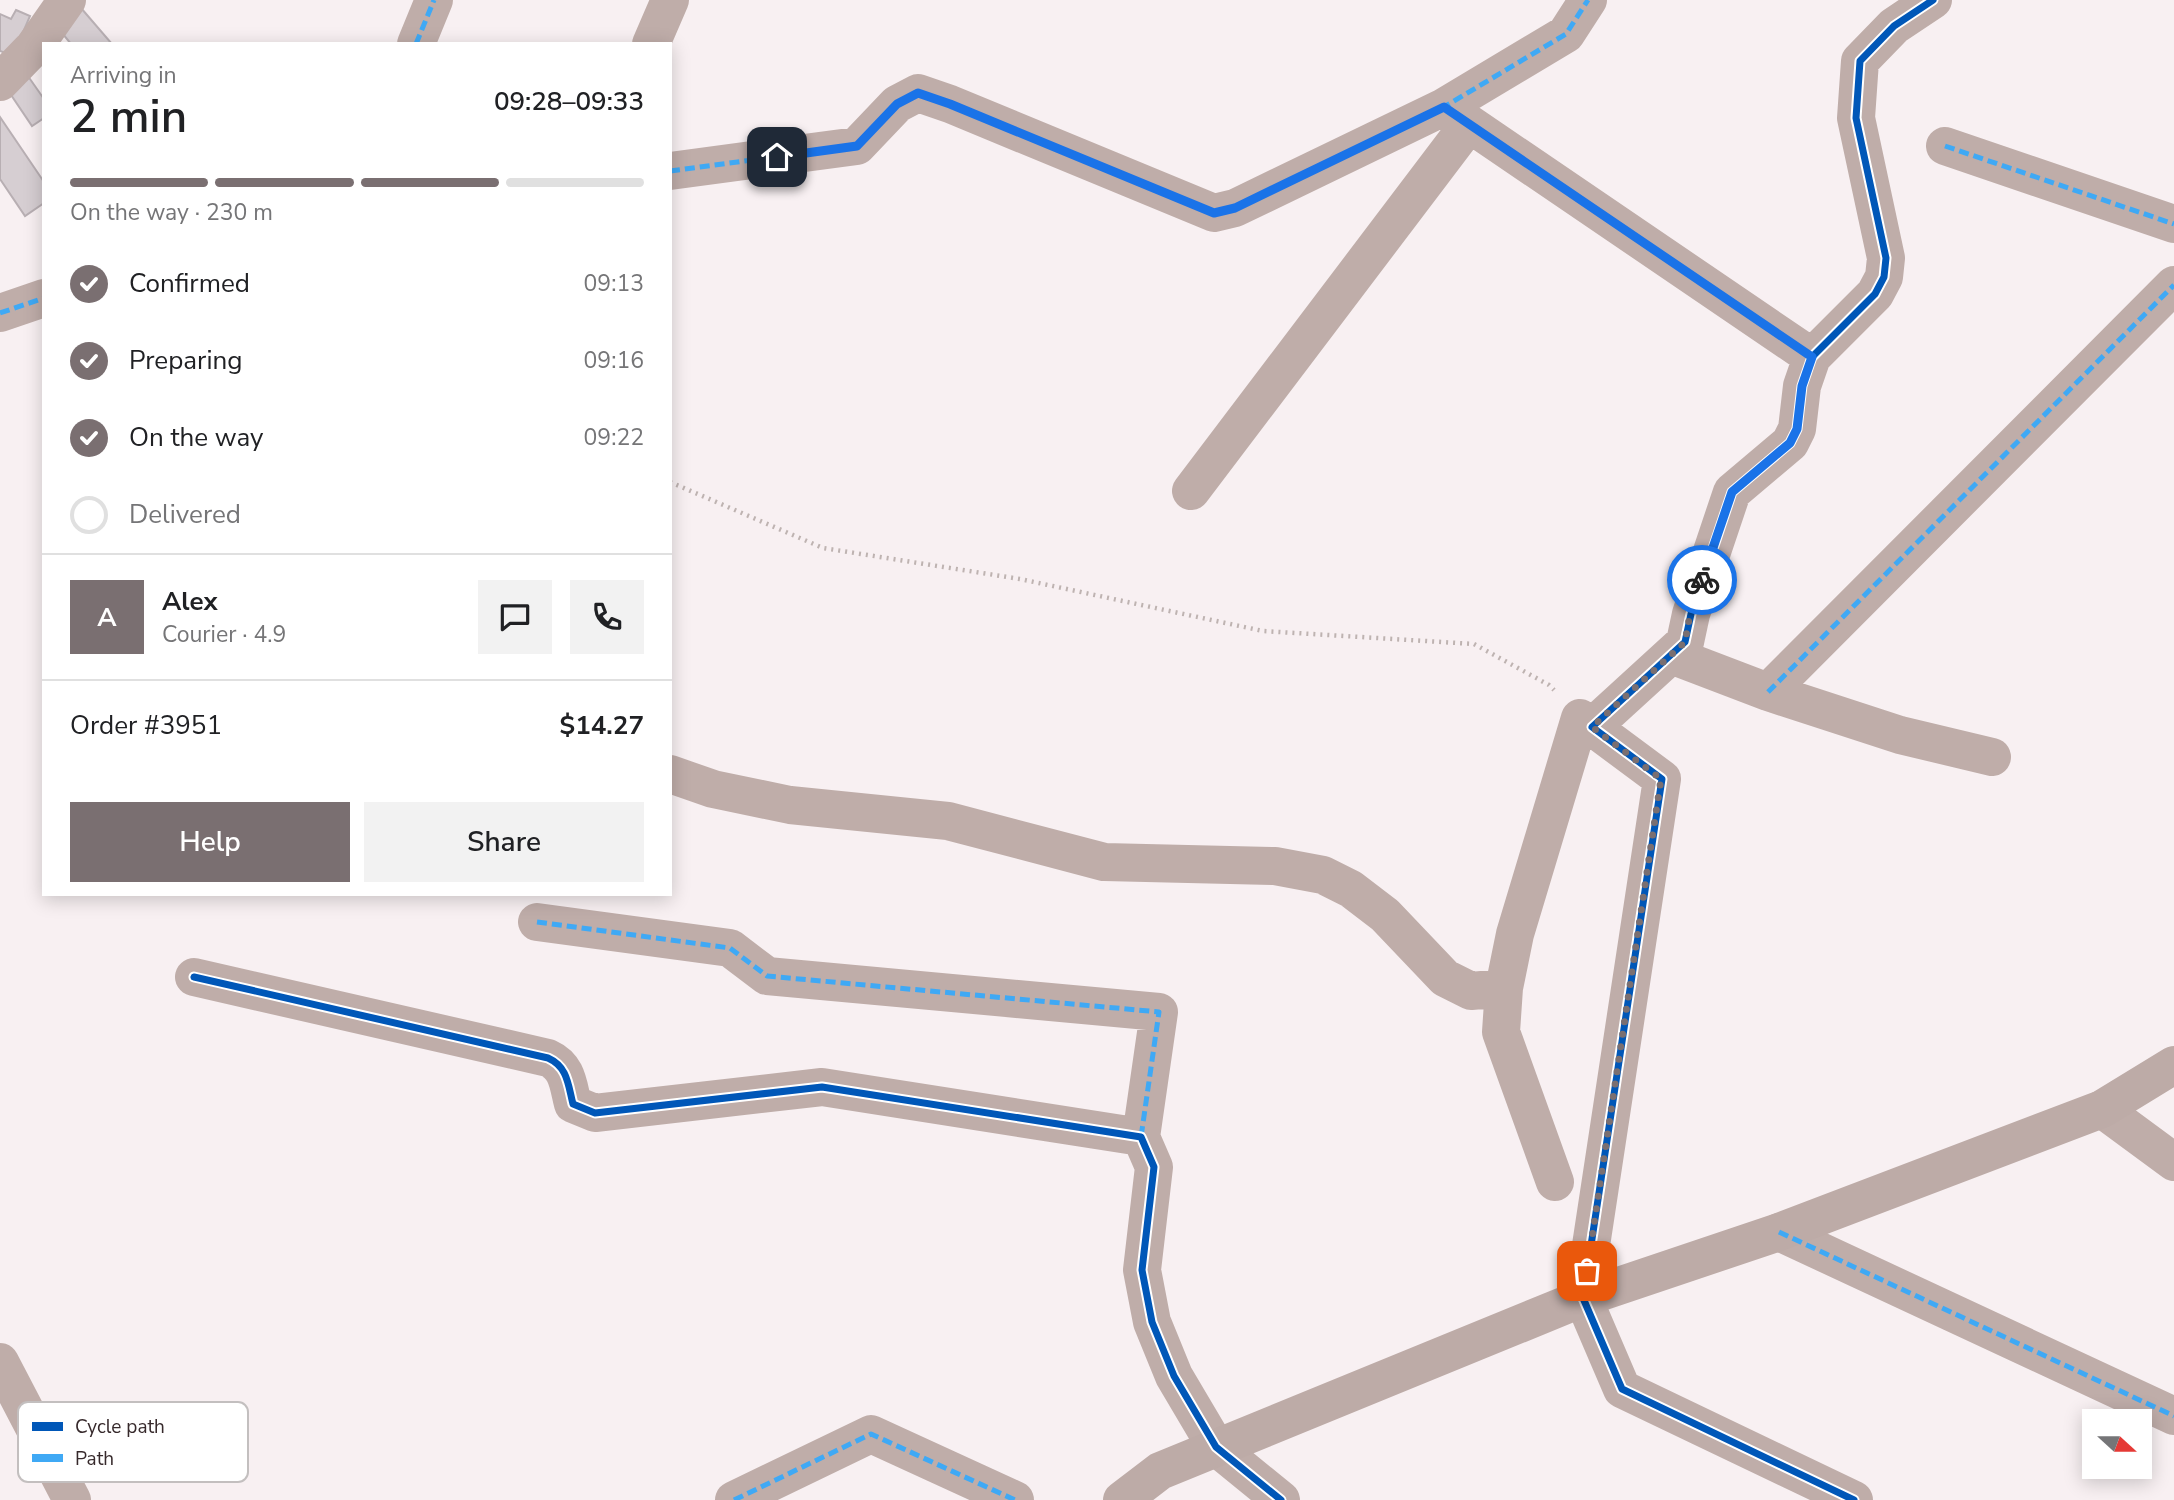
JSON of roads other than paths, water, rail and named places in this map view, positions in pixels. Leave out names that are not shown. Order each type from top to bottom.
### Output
[{"type":"street","points":[[0,82],[34,47],[67,0]]},
{"type":"street","points":[[417,42],[434,0]]},
{"type":"street","points":[[652,42],[670,0]]},
{"type":"street","points":[[672,171],[857,146],[897,104],[918,93],[1214,213],[1235,208],[1457,115],[1566,34],[1588,0]]},
{"type":"street","points":[[1854,1500],[1622,1390],[1583,1298],[1661,779],[1592,727],[1685,642],[1690,614],[1732,492],[1790,443],[1797,429],[1802,386],[1812,357],[1875,294],[1884,277],[1886,258],[1856,118],[1860,61],[1894,26],[1933,0]]},
{"type":"street","points":[[1457,115],[1812,357]]},
{"type":"street","points":[[1191,491],[1457,115]]},
{"type":"street","points":[[1945,146],[2174,223]]},
{"type":"street","points":[[1768,692],[2174,285]]},
{"type":"street","points":[[0,313],[42,299]]},
{"type":"street","points":[[1671,655],[1768,692],[1900,735],[1992,757]]},
{"type":"street","points":[[1555,1182],[1501,1032],[1504,988],[1515,934],[1580,718]]},
{"type":"street","points":[[672,775],[713,789],[790,805],[947,821],[1104,862],[1275,866],[1323,876],[1351,889],[1385,915],[1445,978],[1471,991],[1504,988]]},
{"type":"street","points":[[537,922],[730,948],[767,976],[1159,1012],[1141,1137],[1154,1167],[1142,1270],[1152,1322],[1174,1376],[1216,1447],[1281,1500]]},
{"type":"street","points":[[194,977],[548,1058],[558,1062],[564,1069],[573,1104],[582,1110],[595,1113],[822,1087],[1141,1137]]},
{"type":"street","points":[[1122,1500],[1160,1471],[1583,1298],[1779,1232],[2102,1109],[2174,1065]]},
{"type":"street","points":[[2102,1109],[2174,1162]]},
{"type":"street","points":[[1779,1232],[2174,1416]]},
{"type":"street","points":[[0,1362],[21,1402]]},
{"type":"street","points":[[734,1500],[871,1434],[1015,1500]]},
{"type":"street","points":[[63,1482],[72,1500]]}]
